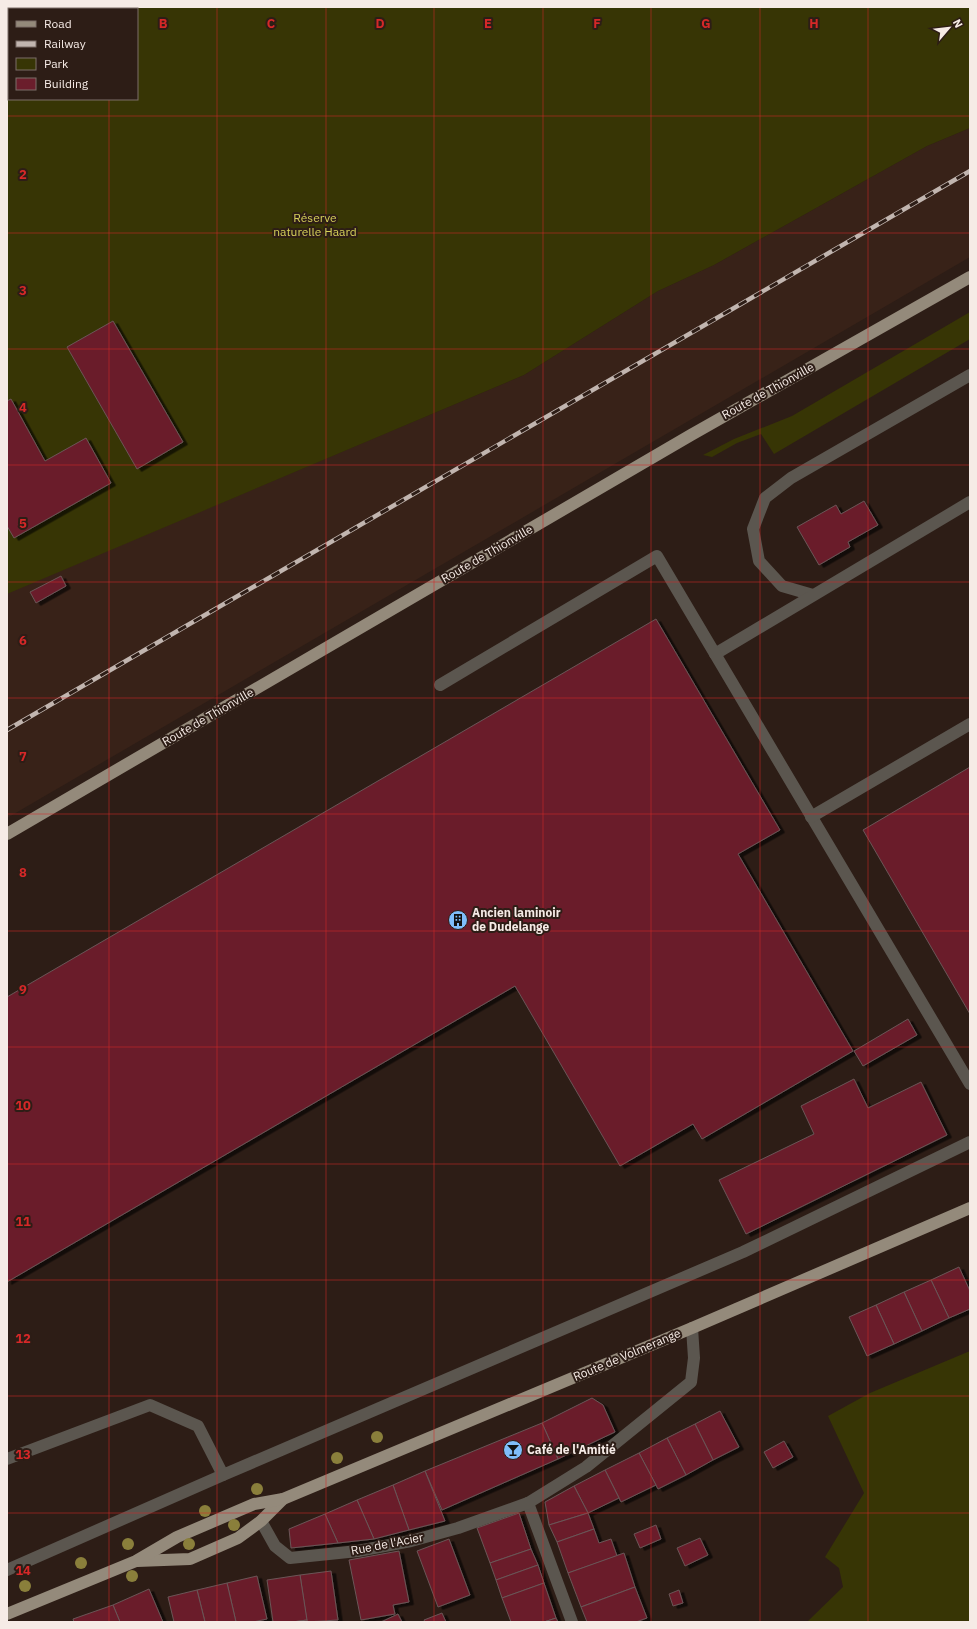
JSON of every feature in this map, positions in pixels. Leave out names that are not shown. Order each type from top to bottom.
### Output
[{"type":"main road","name":"Route de Thionville","points":[[7,834],[691,435],[970,277]]},
{"type":"main road","name":"Route de Volmerange","points":[[7,1614],[136,1561],[177,1537],[254,1504],[283,1499],[692,1328],[970,1208]]},
{"type":"main road","name":"Route de Volmerange","points":[[136,1561],[190,1559],[238,1538],[261,1521],[283,1499]]},
{"type":"street","points":[[813,595],[782,586],[759,561],[753,529],[765,498],[791,478],[970,375]]},
{"type":"street","points":[[715,654],[970,502]]},
{"type":"street","points":[[440,685],[657,556],[970,1084]]},
{"type":"street","points":[[811,817],[970,724]]},
{"type":"street","points":[[7,1570],[223,1475],[743,1252],[970,1142]]},
{"type":"street","name":"Rue de l'Acier","points":[[261,1521],[275,1546],[290,1558],[358,1551],[411,1541],[458,1528],[528,1503],[586,1467],[690,1382],[694,1358],[692,1328]]},
{"type":"street","points":[[7,1459],[150,1405],[198,1426],[223,1475]]},
{"type":"street","points":[[528,1503],[572,1622]]},
{"type":"shaded area","points":[[970,128],[970,257],[7,818],[7,593],[524,375],[658,291],[714,265],[927,146]]},
{"type":"green space","name":"Réserve naturelle Haard","points":[[7,7],[970,7],[970,128],[927,146],[714,265],[658,291],[524,375],[7,594]]},
{"type":"green space","points":[[970,312],[970,339],[774,454],[761,434],[737,443],[712,457],[703,455],[734,439],[792,416]]},
{"type":"green space","points":[[970,1351],[970,1622],[807,1622],[843,1587],[839,1568],[825,1557],[864,1493],[828,1416],[870,1393]]},
{"type":"building","points":[[113,321],[183,442],[137,469],[67,347]]},
{"type":"building","points":[[11,399],[45,461],[86,438],[111,483],[14,538],[7,526],[7,401]]},
{"type":"building","points":[[864,501],[878,525],[848,542],[850,547],[819,565],[797,527],[836,505],[841,514]]},
{"type":"building","points":[[61,576],[66,586],[36,603],[30,592]]},
{"type":"building","name":"Ancien laminoir de Dudelange","points":[[656,619],[780,830],[738,854],[853,1051],[702,1139],[693,1124],[620,1166],[515,986],[7,1282],[7,997]]},
{"type":"building","points":[[970,767],[970,1014],[863,830]]},
{"type":"building","points":[[908,1019],[917,1035],[863,1066],[854,1051]]},
{"type":"building","points":[[854,1079],[868,1108],[921,1082],[947,1135],[746,1234],[719,1180],[814,1134],[801,1106]]},
{"type":"building","points":[[959,1267],[970,1291],[970,1309],[949,1318],[931,1280]]},
{"type":"building","points":[[931,1280],[949,1318],[922,1331],[904,1292]]},
{"type":"building","points":[[904,1292],[922,1331],[894,1344],[876,1305]]},
{"type":"building","points":[[876,1305],[894,1344],[867,1356],[849,1317]]},
{"type":"building","points":[[592,1398],[603,1405],[615,1432],[558,1459],[542,1423]]},
{"type":"building","points":[[720,1411],[739,1447],[713,1460],[695,1424]]},
{"type":"building","points":[[542,1423],[558,1459],[442,1510],[425,1471]]},
{"type":"building","points":[[695,1424],[713,1460],[686,1475],[667,1438]]},
{"type":"building","points":[[667,1438],[686,1475],[658,1489],[639,1453]]},
{"type":"building","points":[[784,1441],[793,1457],[773,1468],[764,1452]]},
{"type":"building","points":[[639,1453],[656,1485],[621,1502],[605,1470]]},
{"type":"building","points":[[605,1470],[619,1498],[588,1513],[574,1486]]},
{"type":"building","points":[[425,1471],[445,1521],[409,1530],[393,1485]]},
{"type":"building","points":[[393,1485],[409,1530],[374,1539],[357,1500]]},
{"type":"building","points":[[574,1486],[588,1513],[549,1525],[545,1502]]},
{"type":"building","points":[[357,1500],[374,1539],[338,1543],[325,1514]]},
{"type":"building","points":[[519,1513],[531,1549],[490,1563],[477,1528]]},
{"type":"building","points":[[588,1513],[594,1529],[557,1542],[549,1525]]},
{"type":"building","points":[[325,1514],[338,1543],[291,1548],[289,1529]]},
{"type":"building","points":[[656,1525],[661,1539],[640,1548],[634,1534]]},
{"type":"building","points":[[594,1529],[599,1543],[611,1539],[617,1556],[568,1573],[557,1542]]},
{"type":"building","points":[[700,1538],[708,1555],[685,1566],[677,1548]]},
{"type":"building","points":[[449,1539],[470,1595],[438,1607],[417,1551]]},
{"type":"building","points":[[531,1549],[538,1565],[496,1580],[490,1563]]},
{"type":"building","points":[[399,1551],[409,1602],[393,1605],[395,1614],[361,1620],[349,1560]]},
{"type":"building","points":[[624,1553],[635,1587],[581,1607],[568,1573]]},
{"type":"building","points":[[538,1565],[544,1583],[502,1598],[496,1580]]},
{"type":"building","points":[[331,1571],[338,1620],[307,1622],[300,1575]]},
{"type":"building","points":[[300,1575],[307,1620],[273,1622],[267,1580]]},
{"type":"building","points":[[257,1576],[267,1619],[253,1622],[236,1622],[227,1583]]},
{"type":"building","points":[[227,1583],[236,1622],[205,1622],[197,1590]]},
{"type":"building","points":[[544,1583],[556,1618],[544,1622],[511,1622],[502,1598]]},
{"type":"building","points":[[635,1587],[647,1618],[636,1622],[587,1622],[581,1607]]},
{"type":"building","points":[[149,1589],[163,1622],[120,1622],[113,1605]]},
{"type":"building","points":[[197,1590],[205,1622],[174,1622],[168,1597]]},
{"type":"building","points":[[679,1590],[683,1603],[673,1606],[669,1594]]},
{"type":"building","points":[[113,1605],[120,1622],[74,1622],[73,1619]]},
{"type":"building","points":[[442,1613],[446,1622],[425,1622],[424,1620]]},
{"type":"building","points":[[398,1614],[402,1622],[381,1622]]},
{"type":"building","points":[[556,1618],[558,1622],[544,1622]]},
{"type":"building","points":[[307,1620],[307,1622],[293,1622]]},
{"type":"railway","points":[[7,730],[970,171]]},
{"type":"place","name":"Ancien laminoir de Dudelange","points":[[458,920]]},
{"type":"place","name":"Café de l'Amitié","points":[[513,1450]]}]
